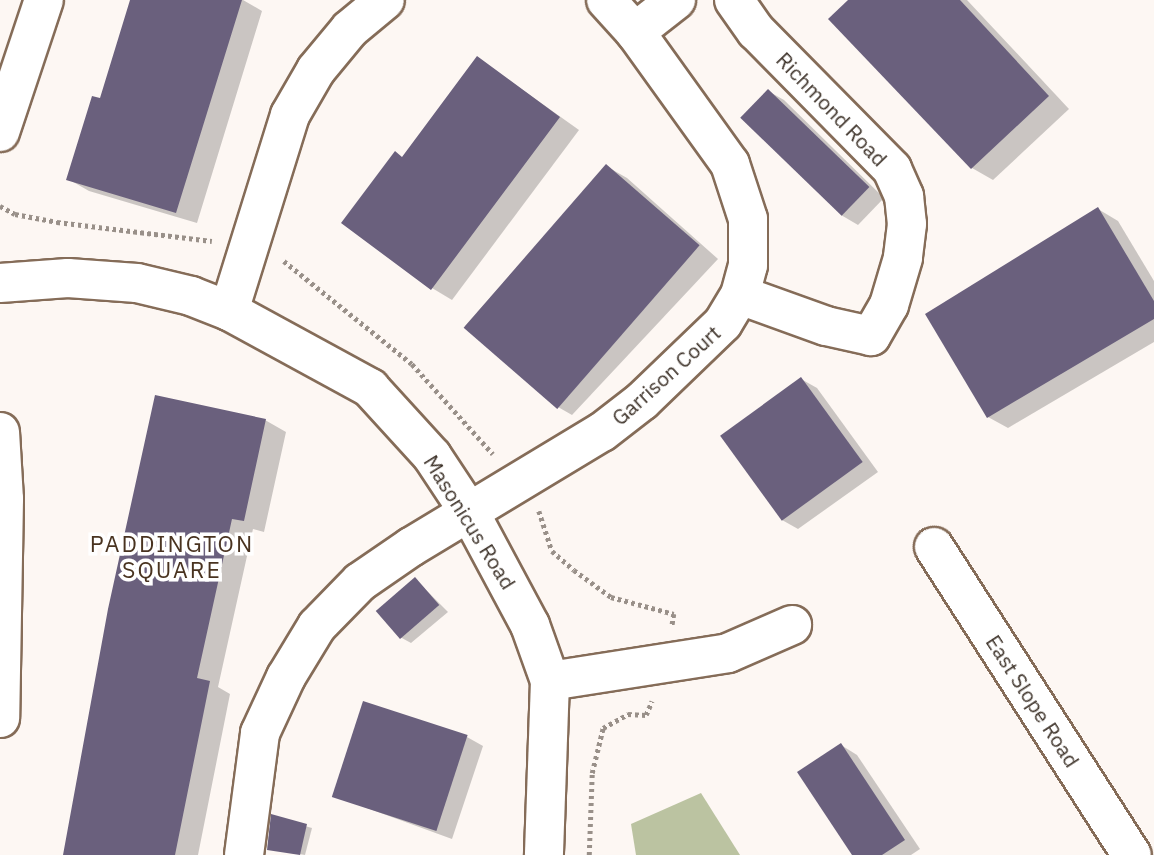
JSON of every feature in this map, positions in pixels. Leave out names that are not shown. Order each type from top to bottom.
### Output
[{"type":"street","points":[[0,132],[44,0]]},
{"type":"street","points":[[229,311],[290,115],[316,69],[350,29],[384,0]]},
{"type":"street","name":"Garrison Court","points":[[244,855],[260,733],[286,677],[317,626],[360,582],[602,432],[642,401],[723,323],[740,295],[748,265],[748,219],[730,164],[635,32],[606,0]]},
{"type":"street","points":[[635,32],[676,0]]},
{"type":"street","name":"Richmond Road","points":[[734,0],[756,31],[892,169],[904,196],[907,224],[903,258],[889,305],[870,336],[826,326],[740,295]]},
{"type":"street","name":"Masonicus Road","points":[[0,283],[68,278],[137,283],[229,311],[370,388],[432,456],[471,514],[530,625],[550,681],[544,855]]},
{"type":"street","points":[[0,432],[4,499],[0,718]]},
{"type":"street","name":"East Slope Road","points":[[934,547],[1132,855]]},
{"type":"street","points":[[550,681],[728,653],[792,625]]},
{"type":"green space","points":[[701,793],[740,855],[636,855],[631,824]]},
{"type":"building","points":[[130,0],[242,0],[176,213],[66,180],[92,96],[100,98]]},
{"type":"building","points":[[848,0],[960,0],[1049,96],[971,169],[828,19]]},
{"type":"building","points":[[477,56],[560,117],[431,290],[341,223],[395,151],[402,157]]},
{"type":"building","points":[[768,89],[869,187],[842,216],[740,118]]},
{"type":"building","points":[[606,164],[700,245],[557,409],[464,328]]},
{"type":"building","points":[[1098,207],[1154,301],[1154,319],[987,418],[925,314]]},
{"type":"building","points":[[801,377],[863,462],[782,521],[720,436]]},
{"type":"building","points":[[155,395],[266,419],[244,521],[232,519],[197,678],[210,681],[175,855],[63,855],[108,609]]},
{"type":"building","points":[[415,577],[439,605],[400,639],[376,611]]},
{"type":"building","points":[[363,701],[468,735],[436,831],[332,797]]},
{"type":"building","points":[[841,743],[905,840],[882,855],[852,855],[797,772]]},
{"type":"building","points":[[271,814],[307,824],[300,855],[267,850]]},
{"type":"district","name":"PADDINGTON SQUARE","points":[[172,556]]}]
